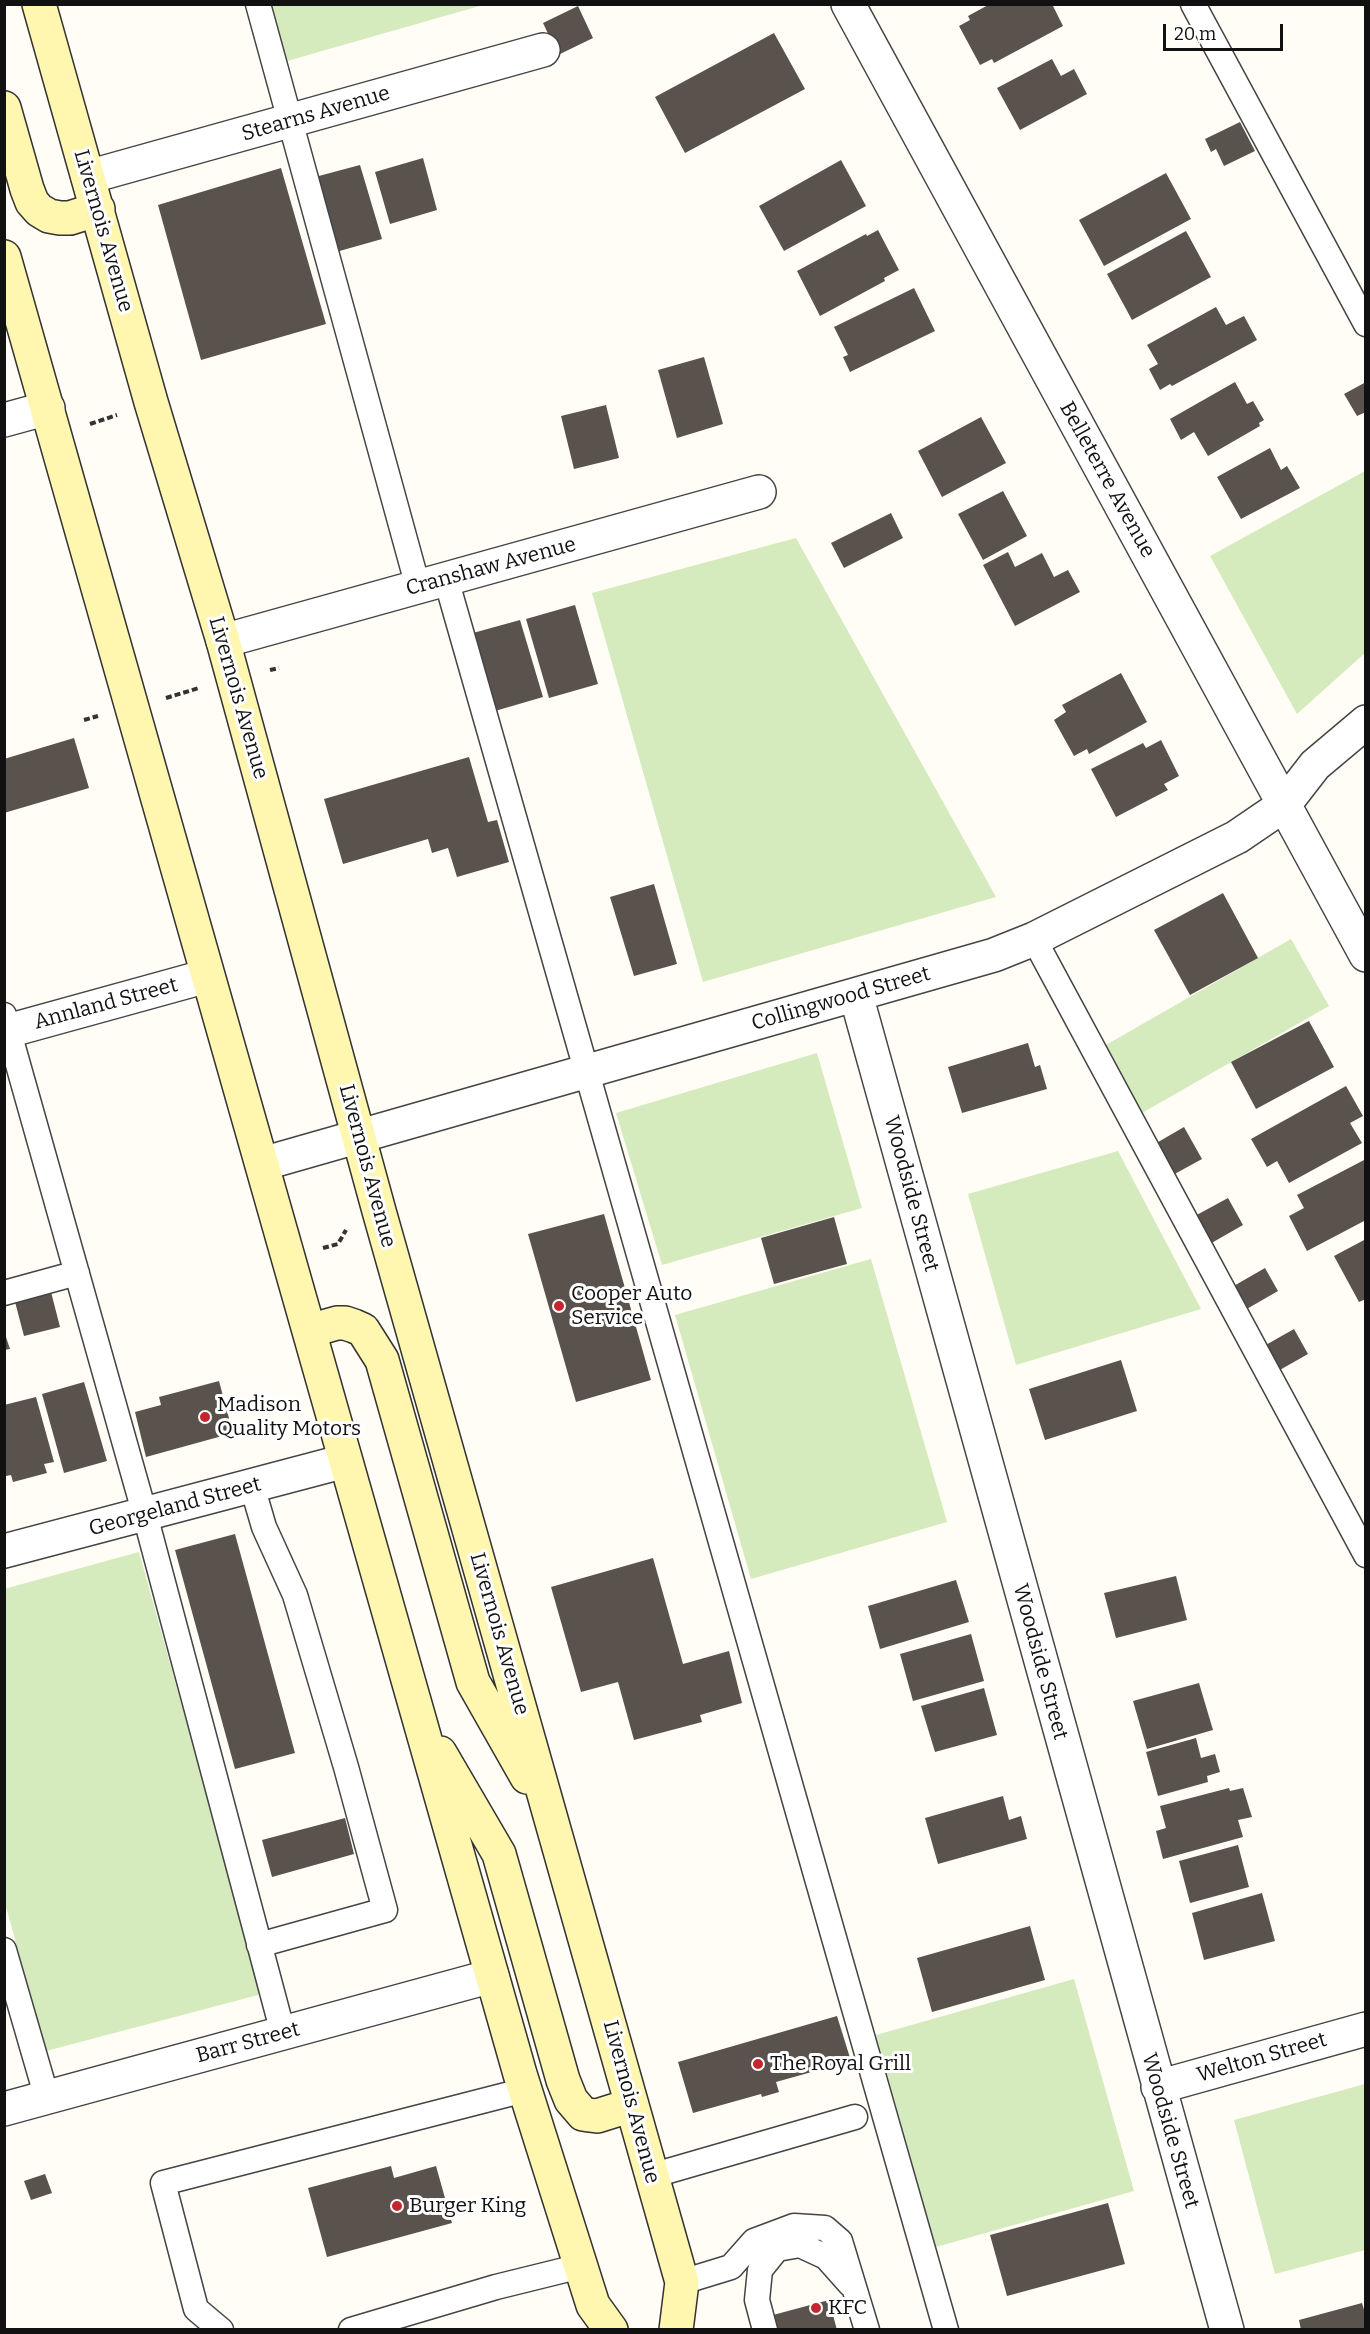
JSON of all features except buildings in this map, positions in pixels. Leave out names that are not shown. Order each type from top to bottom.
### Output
[{"type":"main road","name":"Livernois Avenue","points":[[39,4],[151,402],[223,641],[358,1136],[682,2282],[676,2330]]},
{"type":"main road","points":[[4,108],[27,189],[32,202],[39,210],[49,216],[70,218],[98,209]]},
{"type":"main road","points":[[4,257],[525,2090],[593,2305],[611,2330]]},
{"type":"main road","points":[[309,1331],[337,1323],[354,1326],[363,1330],[382,1360],[473,1682],[553,1823]]},
{"type":"main road","points":[[416,1713],[499,1854],[563,2080],[571,2100],[583,2114],[597,2116],[632,2105]]},
{"type":"street","name":"Belleterre Avenue","points":[[848,4],[1365,955]]},
{"type":"street","name":"Stearns Avenue","points":[[88,177],[543,50]]},
{"type":"street","points":[[4,420],[48,408]]},
{"type":"street","name":"Cranshaw Avenue","points":[[223,641],[759,492]]},
{"type":"street","name":"Collingwood Street","points":[[262,1164],[994,955],[1034,939],[1237,837],[1284,805],[1315,765],[1365,722]]},
{"type":"street","name":"Annland Street","points":[[6,1026],[207,976]]},
{"type":"street","name":"Woodside Street","points":[[855,994],[1227,2330]]},
{"type":"street","name":"Georgeland Street","points":[[4,1551],[345,1461]]},
{"type":"street","name":"Barr Street","points":[[4,2109],[492,1977]]},
{"type":"street","name":"Welton Street","points":[[1158,2087],[1365,2029]]},
{"type":"lane","points":[[258,4],[288,121],[586,1071],[946,2330]]},
{"type":"lane","points":[[1193,4],[1365,324]]},
{"type":"lane","points":[[1034,939],[1365,1555]]},
{"type":"lane","points":[[6,1026],[145,1515],[283,2033]]},
{"type":"lane","points":[[4,1293],[76,1273]]},
{"type":"lane","points":[[252,1486],[264,1527],[295,1595],[385,1910],[259,1945]]},
{"type":"lane","points":[[4,1950],[47,2098]]},
{"type":"lane","points":[[221,2330],[196,2310],[163,2183],[525,2090]]},
{"type":"lane","points":[[651,2176],[855,2117]]},
{"type":"lane","points":[[682,2282],[731,2266],[753,2241],[794,2226],[825,2228],[840,2241],[867,2330]]},
{"type":"lane","points":[[765,2330],[758,2300],[760,2270],[777,2249],[800,2245],[826,2256],[855,2290]]},
{"type":"lane","points":[[351,2330],[496,2287],[581,2266]]},
{"type":"path","points":[[83,426],[118,415]]},
{"type":"path","points":[[180,693],[198,688]]},
{"type":"path","points":[[316,1250],[338,1244],[350,1225]]},
{"type":"green space","points":[[271,4],[483,4],[483,5],[287,61]]},
{"type":"green space","points":[[1365,471],[1365,653],[1297,714],[1210,556]]},
{"type":"green space","points":[[796,538],[996,897],[703,982],[592,593]]},
{"type":"green space","points":[[1291,939],[1329,1006],[1142,1113],[1104,1046]]},
{"type":"green space","points":[[817,1053],[862,1208],[662,1265],[616,1113]]},
{"type":"green space","points":[[1118,1151],[1201,1309],[1016,1365],[968,1194]]},
{"type":"green space","points":[[871,1259],[947,1522],[751,1579],[675,1315]]},
{"type":"green space","points":[[139,1552],[262,1994],[46,2051],[5,1903],[4,1589]]},
{"type":"green space","points":[[1074,1979],[1134,2191],[936,2247],[876,2035]]},
{"type":"green space","points":[[1365,2084],[1365,2250],[1275,2274],[1234,2120]]},
{"type":"place","name":"Cooper Auto Service","points":[[559,1306]]},
{"type":"place","name":"Madison Quality Motors","points":[[205,1417]]},
{"type":"place","name":"The Royal Grill","points":[[758,2064]]},
{"type":"place","name":"Burger King","points":[[397,2206]]},
{"type":"place","name":"KFC","points":[[816,2308]]}]
